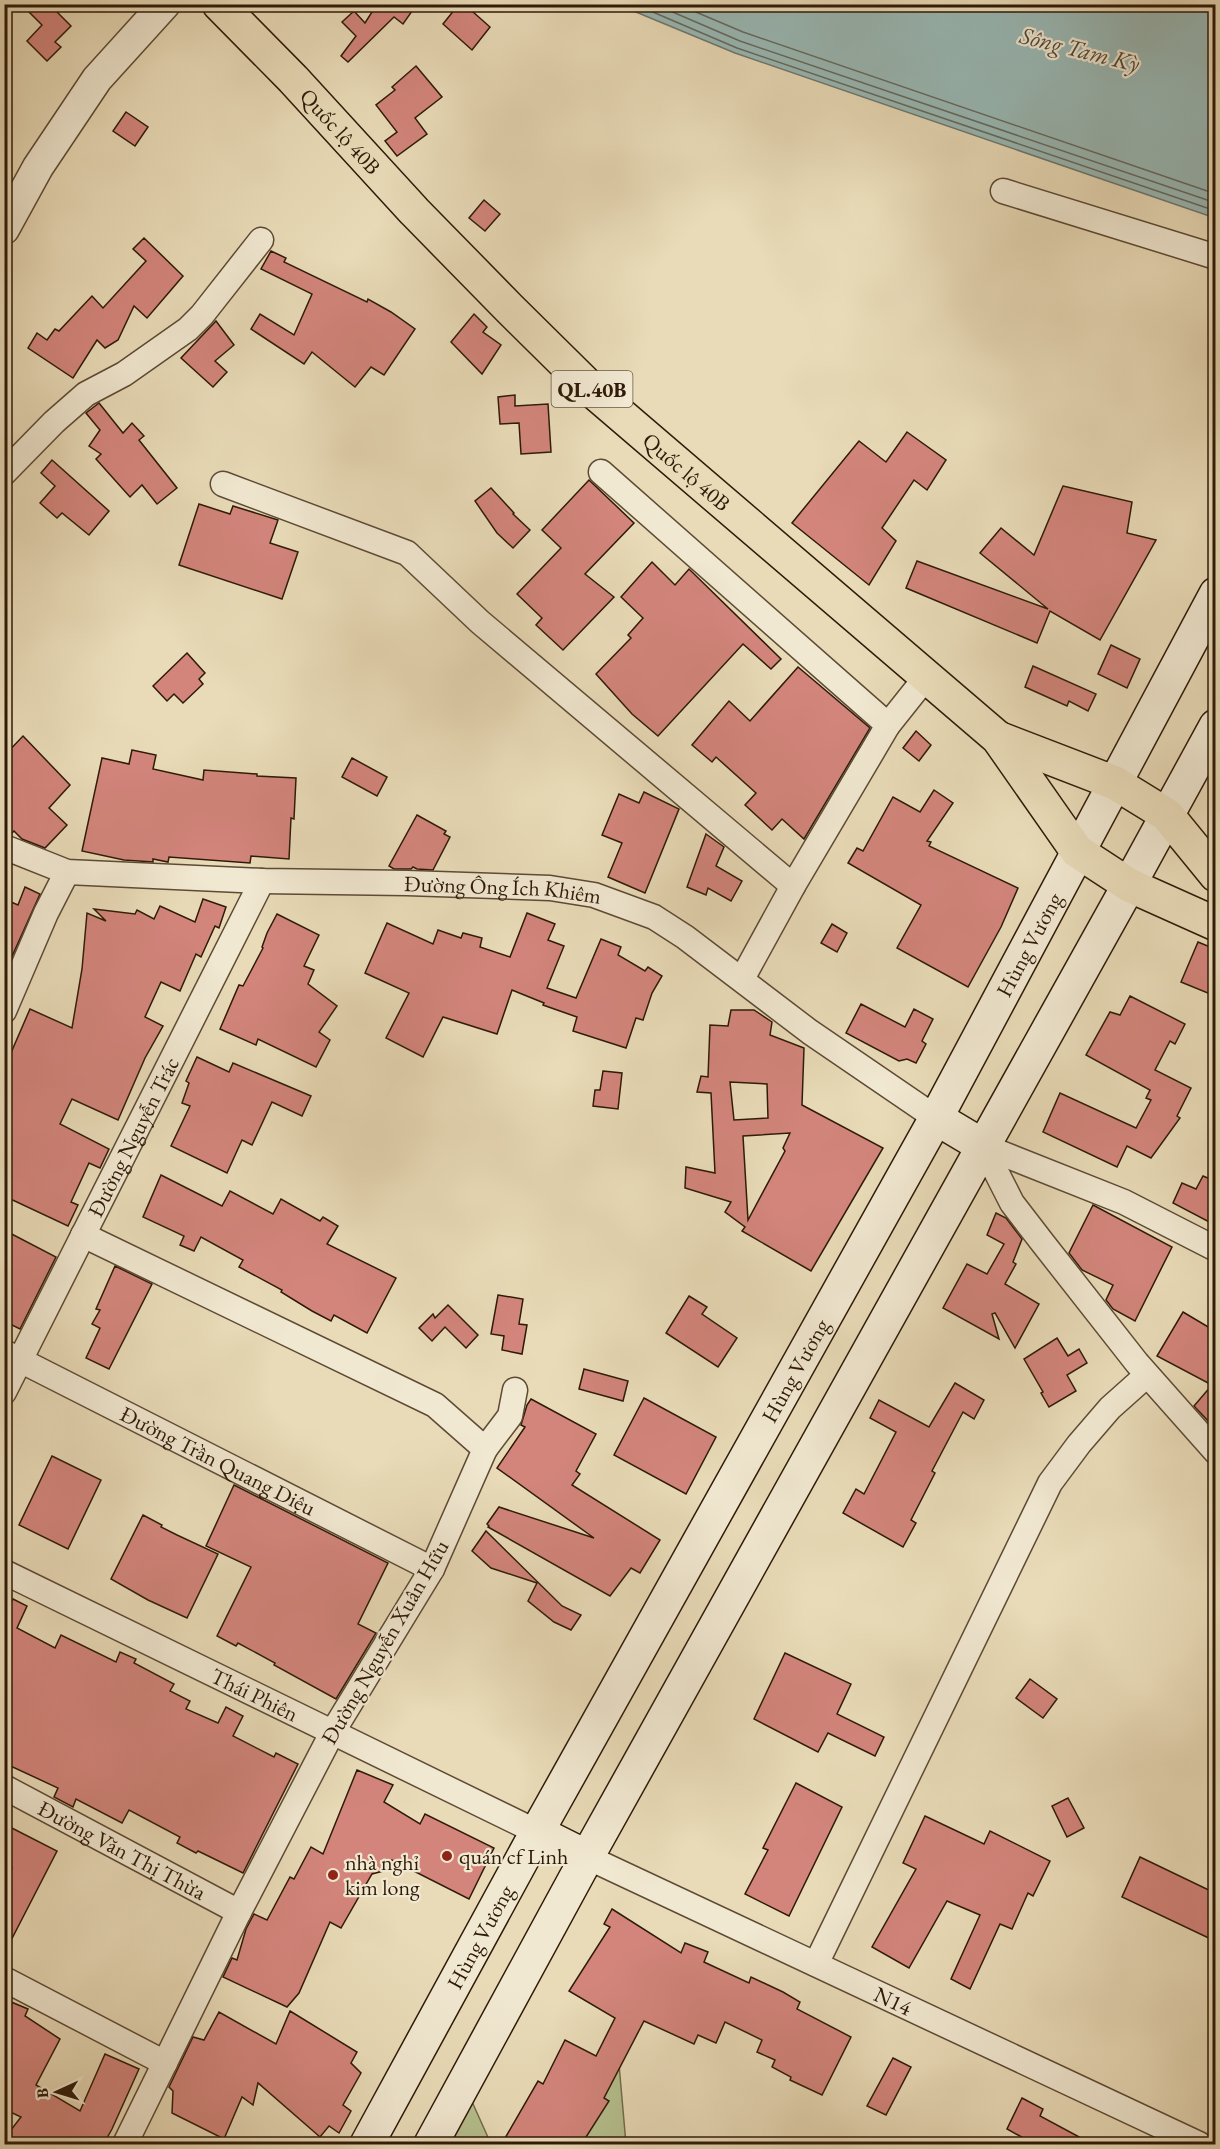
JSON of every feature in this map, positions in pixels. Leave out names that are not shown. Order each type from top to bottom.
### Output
[{"type":"highway","name":"Quốc lộ 40B","points":[[219,4],[293,79],[422,219],[594,392],[998,738]]},
{"type":"highway","points":[[998,738],[1115,783],[1167,815],[1215,875]]},
{"type":"highway","points":[[998,738],[1077,851],[1129,885],[1215,924]]},
{"type":"main road","name":"Hùng Vương","points":[[367,2145],[537,1832],[936,1118],[1215,594]]},
{"type":"main road","points":[[431,2145],[587,1857],[1129,885],[1215,726]]},
{"type":"main road","points":[[936,1118],[982,1146]]},
{"type":"main road","points":[[537,1832],[587,1857]]},
{"type":"street","points":[[4,229],[39,167],[97,79],[165,4]]},
{"type":"street","points":[[1003,191],[1215,257]]},
{"type":"street","points":[[4,473],[54,422],[86,394],[124,374],[188,328],[202,315],[261,240]]},
{"type":"street","points":[[601,472],[888,725]]},
{"type":"street","points":[[223,484],[407,553],[480,622],[793,886]]},
{"type":"street","points":[[742,979],[793,886],[888,725],[927,676]]},
{"type":"street","name":"Đường Ông Ích Khiêm","points":[[4,847],[67,872],[262,881],[550,888],[594,895],[654,917],[685,937],[810,1032],[936,1118]]},
{"type":"street","points":[[4,1011],[67,872]]},
{"type":"street","name":"Đường Nguyễn Trác","points":[[4,1392],[13,1356],[83,1235],[262,881]]},
{"type":"street","points":[[982,1146],[1124,1202],[1215,1250]]},
{"type":"street","points":[[982,1146],[1012,1203],[1147,1375],[1215,1452]]},
{"type":"street","points":[[83,1235],[435,1405],[485,1449]]},
{"type":"street","name":"Đường Trần Quang Diệu","points":[[13,1356],[432,1569]]},
{"type":"street","points":[[816,1964],[1050,1483],[1110,1408],[1147,1375]]},
{"type":"street","name":"Đường Nguyễn Xuân Hữu","points":[[125,2145],[239,1912],[332,1733],[432,1569],[485,1449],[510,1416],[515,1390]]},
{"type":"street","name":"Thái Phiên","points":[[4,1572],[537,1832]]},
{"type":"street","name":"Đường Văn Thị Thừa","points":[[4,1787],[239,1912]]},
{"type":"street","name":"N14","points":[[587,1857],[1199,2145]]},
{"type":"street","points":[[4,1979],[165,2063]]},
{"type":"green space","points":[[618,2053],[626,2144],[578,2144]]},
{"type":"green space","points":[[469,2095],[491,2144],[441,2144]]},
{"type":"water","name":"Sông Tam Kỳ","points":[[619,5],[1215,5],[1215,218],[735,53]]},
{"type":"building","points":[[21,4],[49,4],[71,26],[55,42],[61,47],[47,61],[27,41],[42,25]]},
{"type":"building","points":[[377,4],[417,4],[403,24],[394,17],[348,62],[341,56],[356,36],[342,22],[354,11],[365,23]]},
{"type":"building","points":[[459,4],[464,4],[490,27],[472,50],[443,24]]},
{"type":"building","points":[[416,66],[442,97],[415,118],[427,134],[397,156],[385,141],[397,132],[376,105],[395,90],[392,87]]},
{"type":"building","points":[[126,112],[148,127],[135,146],[113,131]]},
{"type":"building","points":[[484,200],[500,214],[485,231],[469,218]]},
{"type":"building","points":[[144,238],[183,276],[147,318],[134,306],[118,340],[105,348],[97,340],[73,378],[28,348],[37,333],[47,340],[55,329],[59,331],[92,296],[103,308],[146,261],[133,249]]},
{"type":"building","points":[[271,251],[286,258],[284,262],[367,302],[368,299],[415,329],[384,375],[371,367],[355,387],[312,352],[304,364],[251,329],[260,314],[294,335],[312,294],[261,269]]},
{"type":"building","points":[[474,314],[487,327],[483,332],[501,345],[482,374],[451,342]]},
{"type":"building","points":[[216,321],[234,345],[215,361],[227,372],[213,387],[181,358]]},
{"type":"building","points":[[515,395],[515,406],[548,404],[551,452],[521,454],[519,423],[500,424],[498,397]]},
{"type":"building","points":[[99,403],[123,433],[132,423],[144,436],[139,440],[177,488],[157,504],[142,485],[130,497],[96,459],[101,454],[89,446],[100,430],[86,413]]},
{"type":"building","points":[[907,432],[946,460],[927,490],[914,480],[882,528],[896,541],[869,585],[792,523],[859,441],[886,462]]},
{"type":"building","points":[[52,460],[109,511],[89,535],[62,513],[57,518],[40,503],[55,486],[41,473]]},
{"type":"building","points":[[589,480],[634,523],[585,574],[614,597],[563,650],[536,625],[542,618],[517,594],[561,548],[542,530]]},
{"type":"building","points":[[1063,486],[1132,502],[1127,533],[1156,540],[1100,640],[1050,611],[1037,643],[906,588],[917,561],[1048,609],[980,553],[1001,528],[1034,555]]},
{"type":"building","points":[[491,488],[530,530],[513,548],[497,533],[475,501]]},
{"type":"building","points":[[199,504],[230,514],[233,506],[278,520],[270,543],[298,552],[282,599],[179,565]]},
{"type":"building","points":[[652,562],[675,585],[689,569],[781,659],[771,669],[743,644],[658,736],[632,714],[596,674],[631,638],[628,635],[643,618],[621,597]]},
{"type":"building","points":[[1111,645],[1140,659],[1127,688],[1098,674]]},
{"type":"building","points":[[187,653],[205,673],[199,679],[203,684],[183,703],[174,694],[167,701],[153,686]]},
{"type":"building","points":[[1033,666],[1096,694],[1088,711],[1069,701],[1067,706],[1025,687]]},
{"type":"building","points":[[798,667],[870,728],[804,839],[782,819],[772,830],[745,805],[756,793],[716,757],[712,762],[692,745],[729,701],[750,721]]},
{"type":"building","points":[[916,731],[931,745],[919,761],[903,748]]},
{"type":"building","points":[[23,736],[70,785],[49,808],[67,825],[45,848],[22,839],[14,831],[11,834],[4,833],[4,756]]},
{"type":"building","points":[[132,750],[156,755],[153,769],[203,780],[204,770],[296,778],[289,859],[251,856],[250,863],[169,857],[168,862],[153,859],[153,862],[124,860],[82,851],[102,758],[129,764]]},
{"type":"building","points":[[352,758],[387,777],[377,796],[342,777]]},
{"type":"building","points":[[934,790],[953,803],[927,841],[931,842],[929,846],[1018,888],[1001,927],[968,987],[897,948],[921,905],[848,863],[857,848],[863,851],[893,797],[920,812]]},
{"type":"building","points":[[644,792],[679,809],[645,893],[608,877],[622,843],[602,835],[619,794],[639,803]]},
{"type":"building","points":[[417,815],[446,831],[444,834],[450,837],[433,870],[413,867],[394,869],[389,866]]},
{"type":"building","points":[[706,834],[724,847],[716,866],[742,881],[731,901],[708,888],[706,895],[687,887]]},
{"type":"building","points":[[25,887],[40,894],[9,963],[4,961],[4,899],[18,905]]},
{"type":"building","points":[[203,899],[226,907],[219,928],[215,926],[201,957],[196,954],[180,991],[161,982],[145,1017],[163,1026],[145,1058],[118,1120],[72,1099],[60,1124],[109,1149],[100,1168],[89,1163],[71,1202],[78,1205],[68,1226],[4,1196],[4,1053],[10,1055],[30,1009],[72,1028],[82,969],[87,913],[106,921],[94,909],[135,914],[137,910],[154,919],[160,906],[195,922]]},
{"type":"building","points":[[527,913],[555,924],[548,940],[564,946],[547,988],[576,998],[601,939],[621,947],[618,955],[645,971],[648,967],[662,976],[652,993],[643,1020],[636,1018],[626,1048],[573,1031],[577,1017],[543,1005],[544,1003],[512,990],[497,1034],[443,1017],[423,1057],[386,1038],[409,993],[365,973],[387,923],[433,944],[438,930],[461,938],[463,933],[482,938],[480,947],[510,957]]},
{"type":"building","points":[[277,914],[319,935],[304,966],[314,970],[308,984],[337,1006],[319,1032],[330,1040],[316,1067],[258,1039],[256,1045],[220,1029],[239,985],[243,986],[263,948],[267,933]]},
{"type":"building","points":[[832,924],[847,933],[837,952],[821,943]]},
{"type":"building","points":[[1198,942],[1215,949],[1215,996],[1181,982]]},
{"type":"building","points":[[1130,996],[1185,1024],[1175,1044],[1170,1041],[1155,1070],[1191,1088],[1177,1116],[1180,1118],[1151,1158],[1127,1146],[1117,1167],[1043,1132],[1060,1093],[1136,1128],[1151,1100],[1146,1098],[1150,1090],[1086,1055],[1110,1012],[1120,1015]]},
{"type":"building","points":[[861,1004],[905,1027],[914,1009],[933,1019],[922,1041],[926,1044],[916,1063],[907,1059],[899,1061],[846,1033]]},
{"type":"building","points":[[731,1010],[754,1010],[772,1022],[770,1035],[804,1048],[802,1105],[883,1148],[811,1271],[742,1231],[745,1227],[725,1212],[731,1202],[685,1188],[686,1167],[715,1173],[711,1093],[697,1092],[701,1076],[708,1077],[710,1025],[728,1026]],"holes":[[[730,1082],[767,1084],[768,1118],[734,1120]],[[790,1133],[783,1148],[785,1151],[748,1220],[743,1136]]]},
{"type":"building","points":[[197,1057],[229,1072],[233,1063],[311,1096],[302,1116],[272,1102],[252,1145],[242,1140],[227,1173],[171,1146],[190,1106],[182,1103],[189,1083],[186,1081]]},
{"type":"building","points":[[603,1071],[622,1073],[618,1109],[593,1106],[595,1090],[600,1090]]},
{"type":"building","points":[[161,1175],[222,1206],[230,1191],[273,1214],[281,1199],[320,1221],[323,1217],[338,1226],[327,1244],[396,1278],[367,1333],[334,1315],[331,1321],[312,1311],[281,1292],[282,1290],[239,1267],[243,1260],[201,1237],[194,1251],[180,1245],[184,1236],[143,1217]]},
{"type":"building","points":[[1203,1176],[1215,1181],[1215,1225],[1173,1203],[1182,1183],[1196,1189]]},
{"type":"building","points":[[1093,1205],[1172,1247],[1135,1321],[1113,1309],[1106,1300],[1113,1285],[1082,1270],[1069,1253]]},
{"type":"building","points":[[996,1213],[1006,1218],[1022,1239],[1013,1262],[1016,1264],[1005,1284],[1039,1304],[1015,1348],[995,1313],[992,1314],[999,1339],[943,1308],[967,1264],[987,1274],[1004,1244],[987,1235]]},
{"type":"building","points":[[4,1230],[56,1257],[20,1329],[4,1321]]},
{"type":"building","points":[[115,1266],[152,1284],[109,1369],[86,1358],[100,1328],[92,1324],[100,1310],[96,1309]]},
{"type":"building","points":[[498,1295],[523,1299],[519,1324],[527,1325],[522,1354],[502,1350],[504,1336],[491,1334]]},
{"type":"building","points":[[689,1296],[707,1307],[702,1314],[737,1338],[718,1367],[666,1333]]},
{"type":"building","points":[[448,1305],[478,1335],[466,1348],[445,1327],[432,1341],[419,1328],[433,1314],[435,1318]]},
{"type":"building","points":[[1183,1312],[1215,1331],[1215,1416],[1210,1423],[1194,1406],[1212,1385],[1157,1356]]},
{"type":"building","points":[[1057,1338],[1068,1356],[1079,1349],[1087,1363],[1067,1375],[1076,1391],[1049,1407],[1024,1359]]},
{"type":"building","points":[[584,1369],[628,1381],[623,1401],[579,1389]]},
{"type":"building","points":[[955,1383],[984,1400],[974,1419],[963,1412],[932,1471],[935,1473],[911,1520],[916,1523],[903,1547],[843,1513],[856,1489],[864,1494],[896,1432],[870,1418],[879,1400],[929,1427]]},
{"type":"building","points":[[644,1398],[716,1437],[686,1494],[614,1455]]},
{"type":"building","points":[[531,1399],[596,1434],[576,1471],[580,1474],[572,1485],[660,1540],[640,1573],[631,1568],[610,1596],[488,1527],[487,1524],[499,1507],[594,1538],[497,1468],[525,1427],[521,1425]]},
{"type":"building","points":[[52,1456],[101,1480],[68,1549],[19,1525]]},
{"type":"building","points":[[234,1485],[388,1563],[358,1624],[376,1633],[336,1699],[238,1643],[236,1646],[217,1636],[251,1567],[206,1546]]},
{"type":"building","points":[[143,1515],[162,1525],[161,1527],[218,1554],[187,1618],[111,1579]]},
{"type":"building","points":[[486,1531],[562,1606],[581,1615],[571,1630],[554,1622],[528,1601],[537,1583],[491,1568],[472,1551]]},
{"type":"building","points":[[13,1599],[27,1606],[17,1628],[55,1648],[61,1635],[116,1662],[120,1652],[136,1659],[134,1663],[174,1684],[170,1691],[190,1701],[186,1709],[218,1723],[226,1707],[243,1716],[233,1736],[274,1757],[276,1753],[298,1764],[243,1873],[177,1843],[180,1837],[129,1810],[122,1823],[76,1799],[73,1807],[54,1797],[58,1788],[4,1763],[4,1615]]},
{"type":"building","points":[[785,1653],[851,1684],[837,1714],[884,1737],[875,1756],[828,1733],[818,1752],[754,1719]]},
{"type":"building","points":[[1030,1679],[1057,1699],[1043,1718],[1016,1698]]},
{"type":"building","points":[[357,1770],[393,1785],[384,1802],[420,1824],[425,1814],[494,1848],[469,1899],[392,1860],[387,1870],[372,1874],[341,1928],[330,1922],[299,1993],[287,2007],[223,1977],[232,1958],[237,1960],[246,1929],[254,1914],[267,1920],[290,1877],[294,1879],[311,1847],[323,1854]]},
{"type":"building","points":[[796,1783],[842,1807],[789,1916],[745,1894],[768,1850],[763,1848]]},
{"type":"building","points":[[1068,1798],[1084,1828],[1067,1837],[1052,1806]]},
{"type":"building","points":[[925,1816],[984,1844],[990,1831],[1050,1861],[1033,1896],[1028,1893],[1012,1929],[1000,1924],[970,1989],[951,1979],[980,1915],[947,1901],[909,1968],[872,1947],[916,1869],[903,1863]]},
{"type":"building","points":[[4,1824],[57,1851],[4,1954],[4,1883],[12,1868],[4,1864]]},
{"type":"building","points":[[1140,1857],[1215,1893],[1215,1941],[1122,1897]]},
{"type":"building","points":[[612,1909],[681,1953],[685,1943],[708,1952],[704,1962],[749,1983],[751,1977],[783,1992],[800,2002],[797,2009],[851,2037],[822,2095],[790,2080],[791,2077],[772,2067],[775,2060],[757,2052],[762,2040],[725,2022],[716,2043],[698,2035],[694,2044],[644,2021],[604,2098],[609,2101],[581,2145],[501,2145],[538,2081],[543,2084],[565,2040],[596,2056],[615,2018],[569,1991],[610,1927],[604,1924]]},
{"type":"building","points":[[4,1999],[28,2009],[25,2016],[60,2039],[36,2085],[80,2111],[105,2054],[139,2069],[103,2145],[4,2145],[4,2139],[21,2117],[4,2109]]},
{"type":"building","points":[[290,2011],[357,2052],[351,2063],[361,2073],[343,2105],[351,2111],[339,2133],[329,2126],[320,2137],[258,2083],[253,2105],[242,2097],[224,2139],[172,2113],[173,2091],[169,2087],[193,2037],[204,2040],[219,2012],[276,2044]]},
{"type":"building","points":[[893,2058],[911,2067],[886,2115],[867,2106]]},
{"type":"building","points":[[1022,2098],[1043,2109],[1040,2116],[1094,2145],[1036,2145],[1007,2129]]},
{"type":"place","name":"quán cf Linh","points":[[447,1856]]},
{"type":"place","name":"nhà nghỉ kim long","points":[[333,1875]]}]
